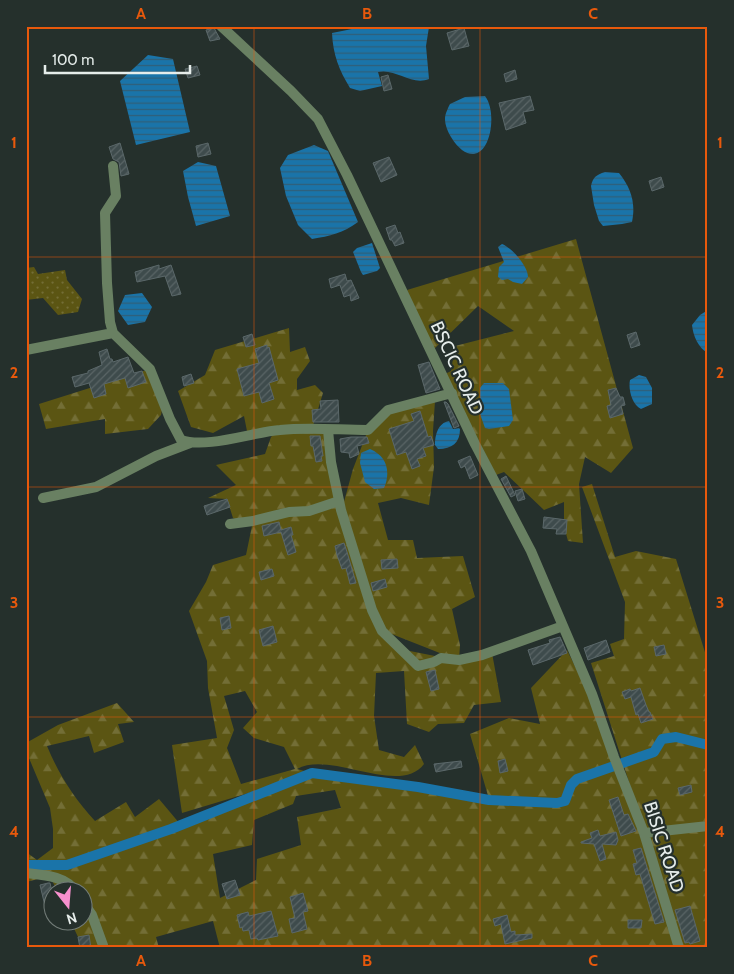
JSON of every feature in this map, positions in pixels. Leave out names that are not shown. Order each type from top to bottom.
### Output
[{"type":"street","name":"BSCIC ROAD","points":[[221,26],[291,90],[318,119],[348,175],[475,444],[531,551],[592,694],[614,757]]},
{"type":"street","points":[[113,166],[116,196],[105,213],[107,283],[110,322],[113,334],[150,369],[170,419],[181,440],[190,443]]},
{"type":"street","points":[[26,350],[113,334]]},
{"type":"street","points":[[43,498],[96,487],[156,456],[190,443],[239,438],[279,430],[368,430],[388,410],[452,393]]},
{"type":"street","points":[[328,430],[331,462],[339,501],[347,533],[372,610],[382,631],[418,666],[441,658],[459,660],[482,654],[563,626]]},
{"type":"street","points":[[230,524],[289,512],[309,511],[339,501]]},
{"type":"street","name":"BISIC ROAD","points":[[614,757],[644,833],[679,948]]},
{"type":"street","points":[[644,833],[708,826]]},
{"type":"street","points":[[26,873],[48,875],[66,882]]},
{"type":"street","points":[[92,914],[104,948]]},
{"type":"green space","points":[[576,239],[633,448],[611,473],[585,457],[579,484],[583,543],[568,541],[564,526],[564,502],[544,510],[504,472],[496,475],[445,374],[451,371],[455,346],[514,331],[478,306],[433,350],[407,290]]},
{"type":"green space","points":[[34,267],[38,274],[65,270],[67,280],[82,299],[78,312],[58,315],[43,298],[26,300],[26,268]]},
{"type":"green space","points":[[289,328],[290,352],[305,347],[310,361],[297,379],[297,390],[315,385],[323,393],[312,429],[328,430],[342,509],[353,469],[368,430],[388,410],[435,401],[433,431],[434,467],[429,505],[401,498],[378,503],[388,540],[413,540],[417,558],[463,556],[475,597],[452,609],[460,645],[459,660],[492,653],[501,702],[474,705],[464,723],[438,724],[429,732],[407,724],[404,671],[376,673],[374,716],[379,750],[404,757],[415,745],[424,764],[413,773],[398,776],[382,775],[328,765],[311,765],[297,769],[312,773],[418,787],[489,799],[470,734],[509,718],[540,724],[531,688],[567,650],[589,695],[644,829],[591,663],[614,656],[610,644],[624,639],[625,602],[582,487],[592,484],[615,557],[636,551],[676,559],[708,662],[708,948],[220,948],[213,921],[156,937],[159,948],[114,948],[102,941],[96,948],[91,948],[89,936],[78,937],[76,932],[92,932],[92,882],[53,882],[50,876],[26,882],[26,865],[63,865],[37,860],[53,848],[53,829],[50,808],[26,751],[26,743],[58,725],[117,703],[134,722],[118,724],[124,742],[94,753],[89,736],[47,746],[68,786],[95,821],[126,802],[135,817],[159,799],[180,824],[302,777],[182,813],[172,745],[217,738],[208,688],[207,661],[189,611],[206,582],[213,565],[246,555],[253,521],[243,522],[233,518],[227,499],[208,498],[236,485],[216,465],[265,454],[271,437],[275,433],[248,436],[244,416],[213,433],[191,427],[178,391],[205,375],[215,350]],"holes":[[[384,631],[455,659],[400,649]],[[245,691],[257,712],[243,728],[254,738],[284,747],[295,769],[241,784],[227,748],[234,730],[224,696]],[[335,790],[341,808],[297,817],[301,845],[257,859],[256,880],[220,898],[213,854],[252,845],[254,820],[293,804],[296,796]]]},
{"type":"green space","points":[[150,369],[164,400],[161,415],[148,429],[105,434],[105,419],[46,429],[39,404]]},
{"type":"green space","points":[[26,852],[37,860],[26,862]]},
{"type":"water","points":[[429,27],[426,46],[429,79],[422,81],[410,79],[385,71],[378,72],[382,86],[360,91],[350,88],[337,62],[332,33],[357,28]]},
{"type":"water","points":[[148,55],[173,59],[190,132],[136,145],[120,81]]},
{"type":"water","points":[[485,96],[489,103],[491,114],[491,126],[486,144],[477,153],[464,152],[451,137],[446,126],[445,119],[450,104],[465,97]]},
{"type":"water","points":[[314,145],[328,151],[358,222],[336,234],[312,239],[298,225],[286,196],[280,168],[288,155]]},
{"type":"water","points":[[198,162],[216,166],[230,216],[196,226],[183,171]]},
{"type":"water","points":[[605,172],[619,173],[627,184],[633,202],[632,222],[603,226],[599,221],[591,186],[595,177]]},
{"type":"water","points":[[372,243],[380,268],[377,271],[363,275],[353,252],[357,248]]},
{"type":"water","points":[[502,244],[515,253],[525,268],[528,277],[522,284],[508,279],[502,280],[498,277],[499,267],[504,262],[498,247]]},
{"type":"water","points":[[142,293],[152,307],[145,322],[128,325],[118,311],[125,295]]},
{"type":"water","points":[[708,310],[708,353],[701,348],[697,341],[692,325],[700,315]]},
{"type":"water","points":[[639,375],[646,377],[652,388],[652,404],[641,409],[635,404],[630,388],[630,380]]},
{"type":"water","points":[[484,383],[503,383],[509,389],[513,420],[509,426],[485,428],[480,414],[480,388]]},
{"type":"water","points":[[449,421],[453,429],[460,429],[459,438],[451,446],[438,449],[435,445],[438,430],[442,424]]},
{"type":"water","points":[[370,449],[384,460],[386,465],[387,476],[384,488],[374,489],[365,482],[360,463],[361,453]]},
{"type":"building","points":[[214,28],[220,39],[210,41],[206,30]]},
{"type":"building","points":[[464,28],[469,46],[452,50],[447,33]]},
{"type":"building","points":[[197,66],[200,75],[188,78],[185,69]]},
{"type":"building","points":[[515,70],[517,79],[506,82],[504,74]]},
{"type":"building","points":[[388,75],[392,89],[384,91],[381,77]]},
{"type":"building","points":[[530,96],[534,110],[523,112],[526,123],[506,130],[499,103]]},
{"type":"building","points":[[120,143],[129,174],[121,176],[119,162],[113,159],[109,147]]},
{"type":"building","points":[[208,143],[211,154],[198,157],[196,146]]},
{"type":"building","points":[[389,157],[397,175],[381,182],[373,163]]},
{"type":"building","points":[[661,177],[664,187],[652,191],[649,181]]},
{"type":"building","points":[[395,225],[404,243],[395,246],[392,240],[390,240],[386,228]]},
{"type":"building","points":[[159,265],[159,269],[171,265],[181,294],[172,296],[165,276],[137,282],[135,272]]},
{"type":"building","points":[[345,274],[347,281],[351,280],[359,298],[351,301],[350,295],[344,297],[340,285],[331,288],[329,279]]},
{"type":"building","points":[[636,332],[640,345],[631,348],[627,335]]},
{"type":"building","points":[[252,334],[255,345],[246,347],[243,337]]},
{"type":"building","points":[[267,345],[278,380],[269,383],[274,399],[262,403],[259,392],[244,396],[237,369],[259,363],[255,349]]},
{"type":"building","points":[[107,349],[113,362],[128,357],[134,373],[142,371],[146,382],[128,388],[125,378],[104,384],[106,394],[94,398],[89,383],[75,387],[72,377],[88,373],[88,371],[102,365],[99,352]]},
{"type":"building","points":[[429,362],[440,389],[426,393],[418,365]]},
{"type":"building","points":[[191,374],[194,383],[184,386],[182,377]]},
{"type":"building","points":[[616,388],[620,397],[623,397],[625,405],[621,406],[623,414],[610,418],[607,406],[611,405],[608,390]]},
{"type":"building","points":[[338,400],[339,422],[313,422],[312,410],[321,409],[320,401]]},
{"type":"building","points":[[444,402],[448,404],[459,426],[454,428]]},
{"type":"building","points":[[420,411],[428,437],[431,436],[434,445],[423,448],[426,456],[417,459],[420,466],[412,469],[406,452],[397,455],[389,429],[414,421],[411,414]]},
{"type":"building","points":[[310,436],[320,436],[322,461],[316,462]]},
{"type":"building","points":[[367,437],[369,443],[357,446],[359,454],[350,458],[349,453],[341,452],[340,439]]},
{"type":"building","points":[[470,456],[478,475],[470,479],[465,466],[461,468],[458,461]]},
{"type":"building","points":[[506,476],[515,495],[511,497],[501,479]]},
{"type":"building","points":[[522,489],[525,499],[518,501],[515,491]]},
{"type":"building","points":[[227,499],[230,507],[207,515],[204,506]]},
{"type":"building","points":[[544,517],[567,520],[566,534],[556,534],[557,529],[543,528]]},
{"type":"building","points":[[279,522],[281,530],[291,527],[293,535],[291,535],[296,552],[288,555],[281,532],[264,536],[262,526]]},
{"type":"building","points":[[344,543],[356,583],[350,584],[346,568],[342,569],[337,555],[335,546]]},
{"type":"building","points":[[397,559],[398,568],[382,569],[381,560]]},
{"type":"building","points":[[272,569],[274,576],[261,580],[259,572]]},
{"type":"building","points":[[385,579],[387,587],[373,591],[371,583]]},
{"type":"building","points":[[229,616],[231,628],[222,630],[220,618]]},
{"type":"building","points":[[273,626],[277,642],[263,646],[259,630]]},
{"type":"building","points":[[560,637],[567,653],[533,665],[528,650],[550,643],[549,640]]},
{"type":"building","points":[[606,640],[610,652],[588,660],[584,648]]},
{"type":"building","points":[[664,645],[666,654],[656,656],[654,647]]},
{"type":"building","points":[[435,670],[439,689],[431,691],[426,672]]},
{"type":"building","points":[[640,688],[653,719],[641,723],[638,714],[636,715],[631,697],[625,699],[622,692]]},
{"type":"building","points":[[505,759],[508,771],[500,773],[498,761]]},
{"type":"building","points":[[461,761],[462,767],[436,772],[434,764]]},
{"type":"building","points":[[691,785],[692,792],[680,795],[678,788]]},
{"type":"building","points":[[618,797],[624,815],[628,814],[636,831],[621,836],[609,800]]},
{"type":"building","points":[[598,830],[600,836],[616,832],[618,840],[616,845],[602,844],[606,859],[600,861],[594,844],[581,843],[592,838],[590,833]]},
{"type":"building","points":[[641,848],[664,922],[655,924],[640,874],[636,875],[633,864],[637,863],[633,850]]},
{"type":"building","points":[[235,880],[240,895],[227,899],[222,884]]},
{"type":"building","points":[[303,893],[308,911],[303,912],[307,929],[292,933],[289,919],[295,918],[290,897]]},
{"type":"building","points":[[690,906],[700,941],[690,944],[689,942],[685,943],[675,910]]},
{"type":"building","points":[[271,911],[278,936],[258,940],[257,938],[251,939],[249,930],[243,931],[242,927],[240,928],[237,915],[248,912],[249,916]]},
{"type":"building","points":[[507,915],[511,932],[515,931],[515,935],[532,934],[532,938],[505,944],[501,924],[495,926],[493,919]]},
{"type":"building","points":[[628,920],[642,920],[641,928],[628,928]]},
{"type":"building","points":[[89,935],[91,948],[80,948],[78,937]]},
{"type":"waterway","points":[[26,865],[67,865],[171,829],[312,773],[418,787],[489,800],[557,803],[565,801],[571,785],[577,779],[654,752],[662,739],[676,737],[708,745]]}]
